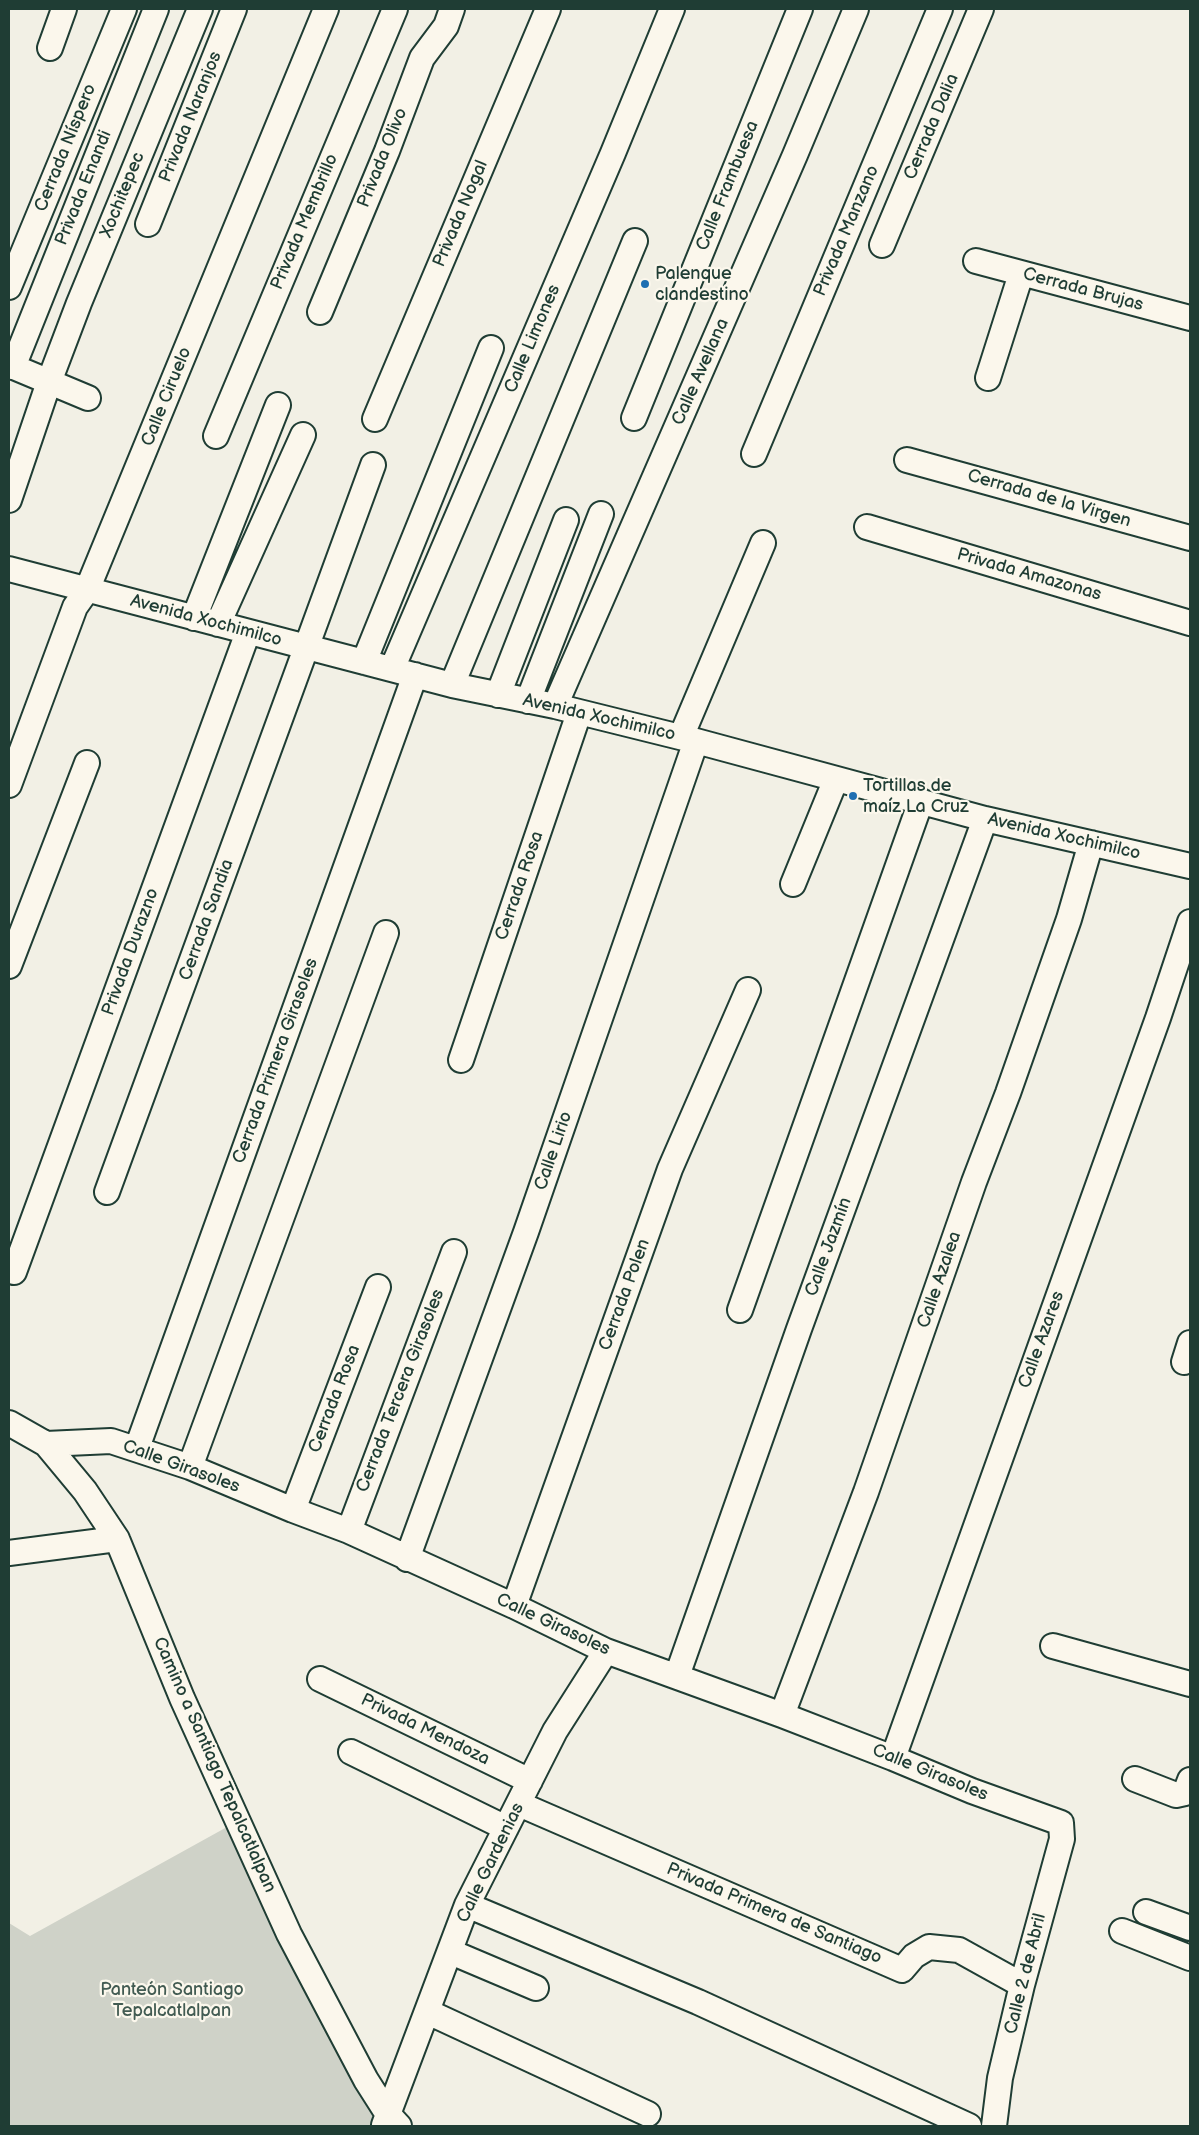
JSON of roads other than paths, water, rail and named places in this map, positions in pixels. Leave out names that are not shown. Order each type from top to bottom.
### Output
[{"type":"street","points":[[50,48],[64,9]]},
{"type":"street","name":"Cerrada Níspero","points":[[9,287],[124,9]]},
{"type":"street","name":"Privada Enandi","points":[[11,366],[156,9]]},
{"type":"street","name":"Xochitepec","points":[[9,500],[49,382],[96,261],[200,9]]},
{"type":"street","name":"Privada Naranjos","points":[[148,224],[234,9]]},
{"type":"street","name":"Calle Ciruelo","points":[[9,785],[75,607],[87,590],[326,9]]},
{"type":"street","name":"Privada Membrillo","points":[[216,436],[395,9]]},
{"type":"street","name":"Privada Olivo","points":[[320,312],[387,151],[422,58],[446,26],[452,9]]},
{"type":"street","name":"Privada Nogal","points":[[374,420],[548,9]]},
{"type":"street","name":"Calle Limones","points":[[392,669],[613,153],[672,9]]},
{"type":"street","name":"Calle Frambuesa","points":[[634,418],[800,9]]},
{"type":"street","name":"Calle Avellana","points":[[555,706],[795,155],[856,9]]},
{"type":"street","name":"Privada Manzano","points":[[754,454],[940,9]]},
{"type":"street","name":"Cerrada Dalia","points":[[882,245],[982,9]]},
{"type":"street","points":[[452,685],[634,241]]},
{"type":"street","name":"Cerrada Brujas","points":[[976,261],[1190,318]]},
{"type":"street","points":[[988,378],[1020,274]]},
{"type":"street","points":[[364,662],[491,348]]},
{"type":"street","points":[[11,366],[88,398]]},
{"type":"street","points":[[194,618],[278,404]]},
{"type":"street","points":[[218,624],[303,435]]},
{"type":"street","name":"Cerrada de la Virgen","points":[[907,460],[1190,538]]},
{"type":"street","name":"Cerrada Sandia","points":[[107,1192],[373,465]]},
{"type":"street","points":[[528,701],[602,514]]},
{"type":"street","points":[[498,695],[566,520]]},
{"type":"street","name":"Privada Amazonas","points":[[867,528],[1190,623]]},
{"type":"street","name":"Calle Lirio","points":[[407,1559],[526,1232],[688,739],[763,543]]},
{"type":"street","name":"Avenida Xochimilco","points":[[9,569],[452,685],[555,706],[688,739],[986,819],[1190,866]]},
{"type":"street","name":"Privada Durazno","points":[[14,1272],[248,632]]},
{"type":"street","name":"Cerrada Primera Girasoles","points":[[137,1448],[415,675]]},
{"type":"street","name":"Cerrada Rosa","points":[[461,1060],[579,713]]},
{"type":"street","points":[[9,966],[87,763]]},
{"type":"street","points":[[794,884],[836,779]]},
{"type":"street","points":[[740,1310],[921,801]]},
{"type":"street","name":"Calle Jazmín","points":[[677,1676],[800,1329],[986,819]]},
{"type":"street","name":"Calle Azalea","points":[[782,1715],[866,1492],[974,1182],[1011,1084],[1069,919],[1091,843]]},
{"type":"street","name":"Calle Azares","points":[[893,1758],[1158,1018],[1190,922]]},
{"type":"street","points":[[190,1468],[386,932]]},
{"type":"street","name":"Cerrada Polen","points":[[514,1606],[670,1169],[748,990]]},
{"type":"street","name":"Cerrada Tercera Girasoles","points":[[349,1531],[454,1252]]},
{"type":"street","name":"Cerrada Rosa","points":[[293,1510],[378,1287]]},
{"type":"street","name":"Camino a Santiago Tepalcatlalpan","points":[[9,1423],[46,1444],[85,1491],[117,1539],[182,1698],[289,1934],[390,2122]]},
{"type":"street","name":"Calle Girasoles","points":[[46,1444],[111,1441],[137,1448],[349,1531],[514,1606],[606,1651],[782,1715],[972,1791],[1061,1823]]},
{"type":"street","points":[[9,1553],[117,1539]]},
{"type":"street","points":[[1053,1646],[1190,1684]]},
{"type":"street","name":"Calle Gardenias","points":[[390,2122],[467,1905],[555,1731],[606,1651]]},
{"type":"street","name":"Privada Mendoza","points":[[320,1679],[530,1781]]},
{"type":"street","points":[[351,1752],[506,1828]]},
{"type":"street","points":[[1135,1779],[1176,1795],[1184,1793],[1190,1780]]},
{"type":"street","name":"Privada Primera de Santiago","points":[[519,1804],[902,1970],[914,1956],[929,1947],[959,1950],[1022,1985]]},
{"type":"street","name":"Calle 2 de Abril","points":[[994,2126],[1000,2078],[1022,1985],[1062,1839],[1061,1823]]},
{"type":"street","points":[[467,1905],[698,2002],[969,2126]]},
{"type":"street","points":[[1146,1912],[1190,1928]]},
{"type":"street","points":[[1122,1931],[1190,1958]]},
{"type":"street","points":[[451,1952],[536,1988]]},
{"type":"street","points":[[428,2012],[648,2114]]},
{"type":"place","name":"Palenque clandestino","points":[[645,284]]},
{"type":"place","name":"Tortillas de maíz La Cruz","points":[[853,796]]},
{"type":"park label","name":"Panteón Santiago Tepalcatlalpan","points":[[172,2000]]}]
